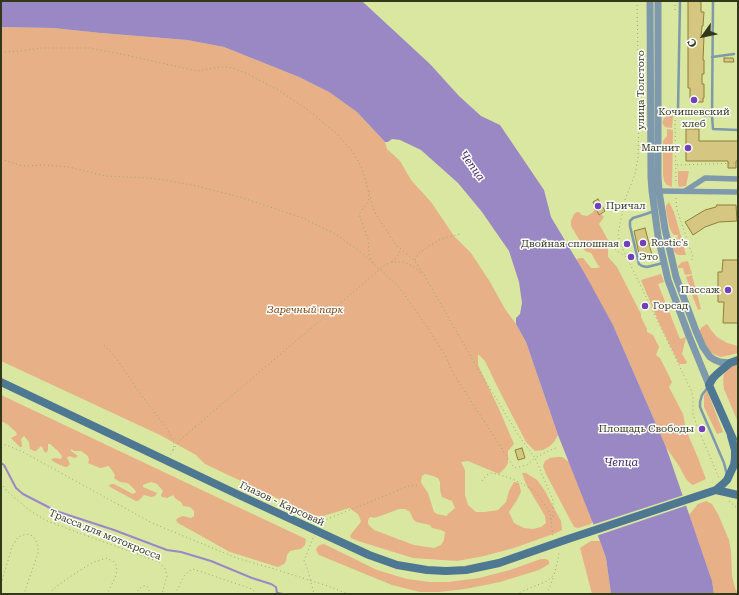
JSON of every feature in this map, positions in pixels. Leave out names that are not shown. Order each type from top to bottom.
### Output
[{"type":"main road","points":[[734,362],[717,374],[713,378],[710,385],[738,451]]},
{"type":"main road","name":"Глазов - Карсовай","points":[[1,382],[316,531],[369,555],[406,567],[435,570],[472,569],[499,563],[716,490]]},
{"type":"main road","points":[[716,490],[724,484],[723,479],[731,472],[735,458],[732,436]]},
{"type":"main road","points":[[716,490],[738,495]]},
{"type":"street","name":"улица Толстого","points":[[650,1],[656,191],[654,211],[668,280],[677,306],[710,385]]},
{"type":"street","name":"улица Толстого","points":[[654,112],[658,1]]},
{"type":"street","points":[[685,191],[705,178],[738,178]]},
{"type":"street","name":"улица Толстого","points":[[656,191],[676,277],[696,332],[703,347],[710,357],[720,362],[734,362]]},
{"type":"street","points":[[656,191],[738,192]]},
{"type":"lane","points":[[676,111],[680,1]]},
{"type":"lane","points":[[713,1],[713,129],[738,130]]},
{"type":"lane","points":[[712,57],[734,54]]},
{"type":"lane","points":[[654,112],[676,111],[712,116]]},
{"type":"lane","points":[[654,211],[633,218],[630,221],[630,226],[639,264],[647,267],[664,263]]},
{"type":"lane","points":[[710,385],[702,395],[700,407],[724,463],[726,471],[723,479]]},
{"type":"path","points":[[638,1],[638,158],[635,174],[625,200],[618,234],[620,243],[691,390],[693,397],[693,414],[699,431],[723,479]]},
{"type":"path","points":[[675,1],[675,17]]},
{"type":"path","points":[[1,52],[42,48],[89,48],[197,71],[220,67],[232,68],[248,74],[280,91],[308,110],[336,133],[352,151],[362,168],[374,211],[396,245],[415,261],[519,436],[535,458],[553,500],[553,518],[551,519]]},
{"type":"path","points":[[676,111],[675,165],[677,210],[693,257],[692,260]]},
{"type":"path","points":[[1,159],[27,166],[44,165],[69,167],[105,176],[165,180],[213,190],[303,218],[336,235],[373,263],[399,287],[445,355],[454,373],[513,466],[516,468],[527,465],[535,458],[558,447]]},
{"type":"path","points":[[675,165],[738,163]]},
{"type":"path","points":[[369,190],[368,202],[359,214],[368,239],[369,255],[373,263]]},
{"type":"path","points":[[415,261],[418,254],[428,246],[460,234]]},
{"type":"path","points":[[574,247],[590,242],[620,243]]},
{"type":"path","points":[[611,242],[611,245],[616,250],[627,257]]},
{"type":"path","points":[[392,262],[399,254],[399,247]]},
{"type":"path","points":[[166,460],[181,439],[385,265],[392,262],[404,262],[424,275]]},
{"type":"path","points":[[104,345],[119,362],[141,395],[166,427],[173,440],[173,450]]},
{"type":"path","points":[[1,443],[24,452],[152,523],[239,559],[271,568],[348,594]]},
{"type":"path","points":[[482,481],[487,475],[497,474],[521,483],[534,491],[550,513],[552,533]]},
{"type":"path","name":"Трасса для мотокросса","points":[[1,483],[7,491],[29,510],[46,520],[160,562],[165,568],[167,576],[162,594]]},
{"type":"path","points":[[314,594],[304,561],[316,531],[325,520],[409,486],[419,485]]},
{"type":"path","points":[[727,499],[738,509]]},
{"type":"path","points":[[1,584],[12,547],[18,537],[23,534],[29,534],[34,537],[38,546],[38,553],[24,594]]},
{"type":"path","points":[[547,594],[559,555]]},
{"type":"path","name":"Трасса для мотокросса","points":[[49,594],[58,585],[79,571],[92,563],[106,558],[113,560],[117,570],[115,578],[107,594]]},
{"type":"path","points":[[175,594],[184,576],[193,568],[252,589],[256,594]]},
{"type":"path","points":[[516,594],[547,581],[554,575]]},
{"type":"path","points":[[135,594],[140,588],[146,586],[149,589],[149,594]]},
{"type":"green space","name":"Заречный парк","points":[[1,27],[53,28],[187,40],[224,47],[299,77],[329,92],[357,112],[385,142],[387,149],[400,161],[411,180],[431,202],[454,236],[471,253],[526,342],[558,435],[550,446],[543,450],[535,451],[526,442],[485,361],[478,354],[478,365],[514,444],[508,451],[508,463],[499,474],[468,461],[461,462],[465,470],[465,495],[468,505],[476,512],[498,510],[506,502],[509,491],[514,482],[519,483],[521,492],[509,512],[514,523],[524,528],[533,529],[541,527],[546,523],[545,516],[526,484],[522,473],[526,473],[537,480],[545,491],[561,521],[562,530],[514,548],[484,556],[457,561],[413,558],[351,538],[350,536],[361,521],[358,514],[349,508],[323,516],[313,515],[205,464],[196,455],[160,435],[1,361]],"holes":[[[425,474],[438,478],[442,497],[452,501],[455,508],[446,516],[434,512],[428,493],[421,481],[422,476]],[[399,509],[405,509],[410,512],[416,522],[430,525],[432,528],[445,532],[444,540],[441,545],[434,548],[414,545],[374,530],[368,524],[369,518],[371,517],[374,518]]]},
{"type":"green space","points":[[666,116],[673,116],[672,128],[665,127],[662,123]]},
{"type":"green space","points":[[667,129],[673,130],[672,187],[667,185],[664,181],[663,175],[663,141],[667,136]]},
{"type":"green space","points":[[678,171],[689,171],[686,186],[679,187]]},
{"type":"green space","points":[[669,202],[674,212],[682,240],[681,241],[677,240],[678,235],[674,235],[672,233],[669,226],[666,206]]},
{"type":"green space","points":[[595,208],[599,215],[601,214],[604,217],[599,224],[608,240],[608,257],[617,267],[641,314],[647,332],[653,335],[659,347],[656,355],[660,358],[672,382],[669,387],[683,414],[686,430],[706,479],[693,485],[686,479],[666,447],[613,325],[576,260],[583,258],[591,268],[600,267],[591,253],[585,251],[571,226],[571,221],[574,214],[579,212],[582,215],[587,216],[594,211]]},
{"type":"green space","points":[[683,243],[686,255],[678,255],[674,252],[673,248],[675,244]]},
{"type":"green space","points":[[688,261],[692,274],[685,275],[683,268],[678,268],[678,266],[682,262]]},
{"type":"green space","points":[[661,274],[664,282],[658,284],[680,339],[686,337],[682,354],[687,362],[686,364],[679,364],[659,323],[641,280]]},
{"type":"green space","points":[[692,275],[696,291],[692,292],[686,277]]},
{"type":"green space","points":[[697,294],[701,309],[698,310],[692,295]]},
{"type":"green space","points":[[707,324],[717,337],[727,343],[738,346],[738,353],[721,357],[709,351],[699,331]]},
{"type":"green space","points":[[738,363],[738,422],[724,389],[723,380],[724,374],[729,368]]},
{"type":"green space","points":[[707,390],[723,432],[717,434],[704,407],[704,396]]},
{"type":"green space","points":[[1,395],[306,539],[305,545],[301,549],[290,551],[284,564],[278,567],[230,552],[178,523],[176,520],[178,518],[183,516],[191,518],[194,516],[194,511],[190,507],[183,506],[181,502],[173,495],[167,498],[162,497],[161,495],[163,491],[157,484],[151,482],[143,485],[143,487],[157,493],[155,496],[151,497],[144,495],[136,501],[110,487],[109,485],[114,484],[133,494],[136,492],[129,484],[120,482],[114,478],[115,475],[109,466],[100,468],[88,463],[88,456],[81,451],[74,451],[71,449],[71,451],[78,456],[75,458],[69,456],[67,458],[70,464],[65,467],[51,460],[54,458],[61,459],[62,456],[50,444],[48,444],[48,450],[46,453],[41,446],[34,451],[30,449],[29,442],[24,436],[21,439],[22,446],[20,447],[11,438],[17,435],[16,432],[1,421]]},
{"type":"green space","points":[[562,457],[569,462],[593,520],[591,524],[578,528],[574,527],[546,474],[543,466],[545,461],[550,458]]},
{"type":"green space","points":[[706,501],[712,504],[718,514],[729,540],[732,576],[738,594],[714,594],[712,581],[689,515],[698,504]]},
{"type":"green space","points":[[591,541],[600,541],[606,558],[611,594],[592,594],[580,548]]},
{"type":"green space","points":[[324,544],[377,570],[407,579],[430,582],[449,582],[479,578],[510,570],[541,559],[546,559],[549,561],[549,564],[539,570],[500,582],[465,589],[439,592],[420,592],[392,585],[319,555],[316,550],[317,547]]},
{"type":"water","name":"Чепца","points":[[1,1],[362,1],[430,64],[459,96],[481,116],[500,125],[544,190],[551,217],[613,325],[666,447],[712,581],[714,594],[611,594],[606,558],[558,435],[526,342],[516,324],[516,318],[520,314],[522,303],[519,282],[509,251],[482,212],[458,183],[421,150],[400,140],[392,139],[385,142],[357,112],[329,92],[299,77],[224,47],[187,40],[53,28],[1,27]]},
{"type":"pier","points":[[684,495],[688,505],[596,536],[592,525]]},
{"type":"building","points":[[688,1],[701,1],[701,12],[704,12],[701,36],[704,36],[704,74],[702,74],[702,84],[704,84],[703,102],[690,102],[690,88],[688,88]]},
{"type":"building","points":[[724,58],[733,58],[734,62],[724,62]]},
{"type":"building","points":[[686,129],[699,129],[699,141],[738,141],[738,161],[736,161],[736,168],[728,168],[728,161],[686,161]]},
{"type":"building","name":"Причал","points":[[598,199],[605,211],[599,215],[593,202]]},
{"type":"building","points":[[717,205],[736,205],[737,221],[719,222],[705,227],[693,235],[685,222],[705,210],[716,207]]},
{"type":"building","name":"Rostic's","points":[[645,228],[652,255],[640,258],[634,231]]},
{"type":"building","name":"Пассаж","points":[[723,260],[738,260],[738,323],[723,323],[724,302],[718,302],[718,272],[722,272]]},
{"type":"building","points":[[522,448],[525,458],[518,460],[515,450]]},
{"type":"waterway","points":[[1,463],[4,465],[16,488],[23,494],[56,511],[114,530],[167,550],[181,552],[211,561],[271,584],[276,587],[277,593]]},
{"type":"waterway","points":[[278,593],[283,594]]},
{"type":"place","name":"Кочишевский хлеб","points":[[694,100]]},
{"type":"place","name":"Магнит","points":[[688,148]]},
{"type":"place","name":"Причал","points":[[598,206]]},
{"type":"place","name":"Rostic's","points":[[643,243]]},
{"type":"place","name":"Двойная сплошная","points":[[627,244]]},
{"type":"place","name":"Это","points":[[631,257]]},
{"type":"place","name":"Пассаж","points":[[728,290]]},
{"type":"place","name":"Горсад","points":[[645,306]]},
{"type":"place","name":"Площадь Свободы","points":[[702,429]]}]
